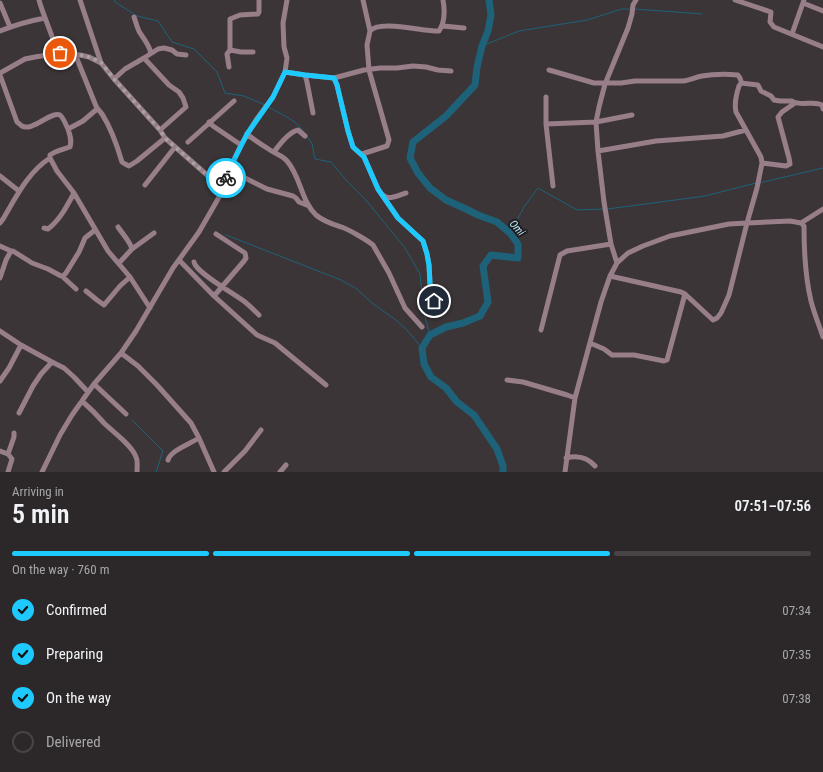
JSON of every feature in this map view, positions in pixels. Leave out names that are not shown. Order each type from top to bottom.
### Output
[{"type":"street","points":[[39,0],[54,40],[57,53]]},
{"type":"street","points":[[80,0],[101,62],[114,79],[160,130],[165,138],[215,182],[222,192]]},
{"type":"street","points":[[229,67],[227,54],[230,50],[231,43],[230,19],[240,15],[258,14],[259,0]]},
{"type":"street","points":[[42,472],[60,435],[82,401],[136,332],[179,260],[199,232],[222,192],[229,170],[247,134],[273,97],[285,72],[287,58],[284,47],[283,23],[287,0]]},
{"type":"street","points":[[362,154],[387,146],[390,140],[369,70],[367,44],[370,31],[363,0]]},
{"type":"street","points":[[370,31],[372,28],[376,27],[402,26],[432,32],[439,31],[444,22],[444,7],[442,0]]},
{"type":"street","points":[[735,0],[771,12],[770,22],[774,27],[823,47]]},
{"type":"street","points":[[792,34],[804,2],[823,11]]},
{"type":"street","points":[[0,3],[10,27]]},
{"type":"street","points":[[617,263],[611,244],[604,202],[596,122],[605,84],[628,28],[633,5]]},
{"type":"street","points":[[134,17],[140,32],[150,48],[151,53]]},
{"type":"street","points":[[0,31],[31,20],[45,18]]},
{"type":"street","points":[[442,26],[464,28]]},
{"type":"street","points":[[114,79],[125,69],[158,49],[164,48],[172,50],[177,54],[186,55]]},
{"type":"street","points":[[230,50],[253,52]]},
{"type":"street","points":[[0,223],[19,191],[41,164],[50,158],[52,153],[70,147],[72,141],[68,128],[59,115],[54,115],[31,126],[22,126],[18,122],[0,74],[25,59],[57,53],[75,54],[89,57],[101,62]]},
{"type":"street","points":[[75,54],[97,109],[101,112],[112,135],[122,162],[129,166],[165,138]]},
{"type":"street","points":[[144,58],[169,85],[179,92],[186,107],[160,130]]},
{"type":"street","points":[[285,72],[334,78],[380,68],[412,66],[451,71]]},
{"type":"street","points":[[549,70],[594,83],[605,84],[635,81],[683,81],[700,76],[718,74],[738,75],[741,81],[734,105],[736,112],[761,157],[762,163],[757,188],[729,295],[721,313],[713,320],[681,292],[610,276]]},
{"type":"street","points":[[305,75],[313,113]]},
{"type":"street","points":[[334,78],[353,147],[362,154],[378,189],[398,218],[423,241],[429,265],[430,284],[436,313]]},
{"type":"street","points":[[741,83],[758,85],[761,92],[771,96],[774,100],[792,101],[795,103],[818,103],[822,105],[823,109]]},
{"type":"street","points":[[546,97],[546,124],[553,186]]},
{"type":"street","points":[[188,142],[234,101]]},
{"type":"street","points":[[762,163],[786,166],[790,164],[778,117],[782,112],[795,103]]},
{"type":"street","points":[[68,128],[83,121],[97,109]]},
{"type":"street","points":[[546,124],[596,122],[632,115]]},
{"type":"street","points":[[209,122],[241,145]]},
{"type":"street","points":[[274,152],[279,145],[294,131],[298,130],[305,136]]},
{"type":"street","points":[[598,151],[656,141],[724,136],[746,130]]},
{"type":"street","points":[[247,134],[290,164],[313,212],[329,223],[346,229],[373,245],[389,273],[405,308],[422,327]]},
{"type":"street","points":[[145,184],[175,147]]},
{"type":"street","points":[[50,158],[57,171],[74,193],[108,250],[130,277],[150,308]]},
{"type":"street","points":[[229,170],[267,189],[293,196],[299,202],[310,206]]},
{"type":"street","points":[[0,176],[19,191]]},
{"type":"street","points":[[44,228],[48,229],[61,216],[74,193]]},
{"type":"street","points":[[382,194],[385,197],[391,198],[406,193]]},
{"type":"street","points":[[564,472],[575,398],[594,325],[610,276],[617,263],[628,253],[670,236],[729,224],[790,221],[801,223],[823,209]]},
{"type":"street","points":[[801,223],[804,226],[806,270],[811,301],[822,328],[823,336]]},
{"type":"street","points":[[118,227],[131,245],[132,249]]},
{"type":"street","points":[[63,276],[79,252],[85,238],[95,230]]},
{"type":"street","points":[[119,263],[132,249],[154,233]]},
{"type":"street","points":[[214,296],[244,261],[246,256],[245,253],[216,234]]},
{"type":"street","points":[[541,330],[560,255],[567,251],[611,244]]},
{"type":"street","points":[[0,246],[63,276],[76,289]]},
{"type":"street","points":[[0,278],[6,260],[11,251]]},
{"type":"street","points":[[179,260],[214,296],[257,335],[275,343],[326,385]]},
{"type":"street","points":[[194,262],[199,269],[222,288],[244,301],[259,315]]},
{"type":"street","points":[[86,291],[104,305],[120,286],[130,277]]},
{"type":"street","points":[[590,343],[604,349],[612,355],[634,355],[664,361],[667,360],[685,294]]},
{"type":"street","points":[[0,331],[21,345],[64,368],[88,392]]},
{"type":"street","points":[[0,381],[9,368],[21,345]]},
{"type":"street","points":[[121,353],[138,366],[191,423],[214,472]]},
{"type":"street","points":[[19,413],[33,386],[52,362]]},
{"type":"street","points":[[507,380],[523,382],[540,388],[568,394],[575,398]]},
{"type":"street","points":[[94,384],[126,414]]},
{"type":"street","points":[[82,401],[129,446],[136,456],[137,472]]},
{"type":"street","points":[[224,472],[246,451],[261,430]]},
{"type":"street","points":[[8,454],[14,437],[14,432]]},
{"type":"street","points":[[168,460],[169,456],[176,450],[199,438]]},
{"type":"street","points":[[0,451],[8,454],[12,459],[8,472]]},
{"type":"street","points":[[566,458],[573,456],[585,458],[595,466]]},
{"type":"street","points":[[280,472],[286,465]]},
{"type":"waterway","points":[[114,0],[137,16],[158,21],[172,42],[194,49],[217,72],[225,93],[244,96],[265,105]]},
{"type":"waterway","name":"Omi","points":[[489,0],[491,15],[488,31],[482,46],[477,67],[475,85],[446,116],[413,142],[410,158],[418,173],[430,188],[446,200],[497,222],[510,233],[518,244],[518,258],[491,255],[483,266],[488,302],[480,316],[463,323],[446,327],[430,335],[422,348],[424,364],[431,377],[446,388],[457,402],[474,415],[497,449],[503,466],[503,472]]},
{"type":"waterway","points":[[482,46],[519,31],[587,20],[622,9],[630,9]]},
{"type":"waterway","points":[[635,9],[702,14]]},
{"type":"waterway","points":[[268,107],[293,121],[304,132]]},
{"type":"waterway","points":[[307,136],[312,144],[315,159],[331,162],[365,199],[405,248],[420,274],[424,313],[430,335]]},
{"type":"waterway","points":[[759,183],[823,168]]},
{"type":"waterway","points":[[608,209],[705,196],[756,183]]},
{"type":"waterway","points":[[510,233],[524,207],[538,188],[577,210],[603,209]]},
{"type":"waterway","points":[[226,235],[341,280],[357,289],[372,303],[406,329],[422,348]]},
{"type":"waterway","points":[[132,420],[163,451],[156,472]]},
{"type":"way so far","points":[[60,53],[80,55],[101,62],[114,79],[160,130],[165,138],[215,182],[222,192],[226,178]]},
{"type":"route","points":[[226,178],[247,134],[273,97],[285,72],[334,78],[353,147],[364,157],[378,189],[398,218],[423,241],[427,254],[430,284],[434,301]]}]
